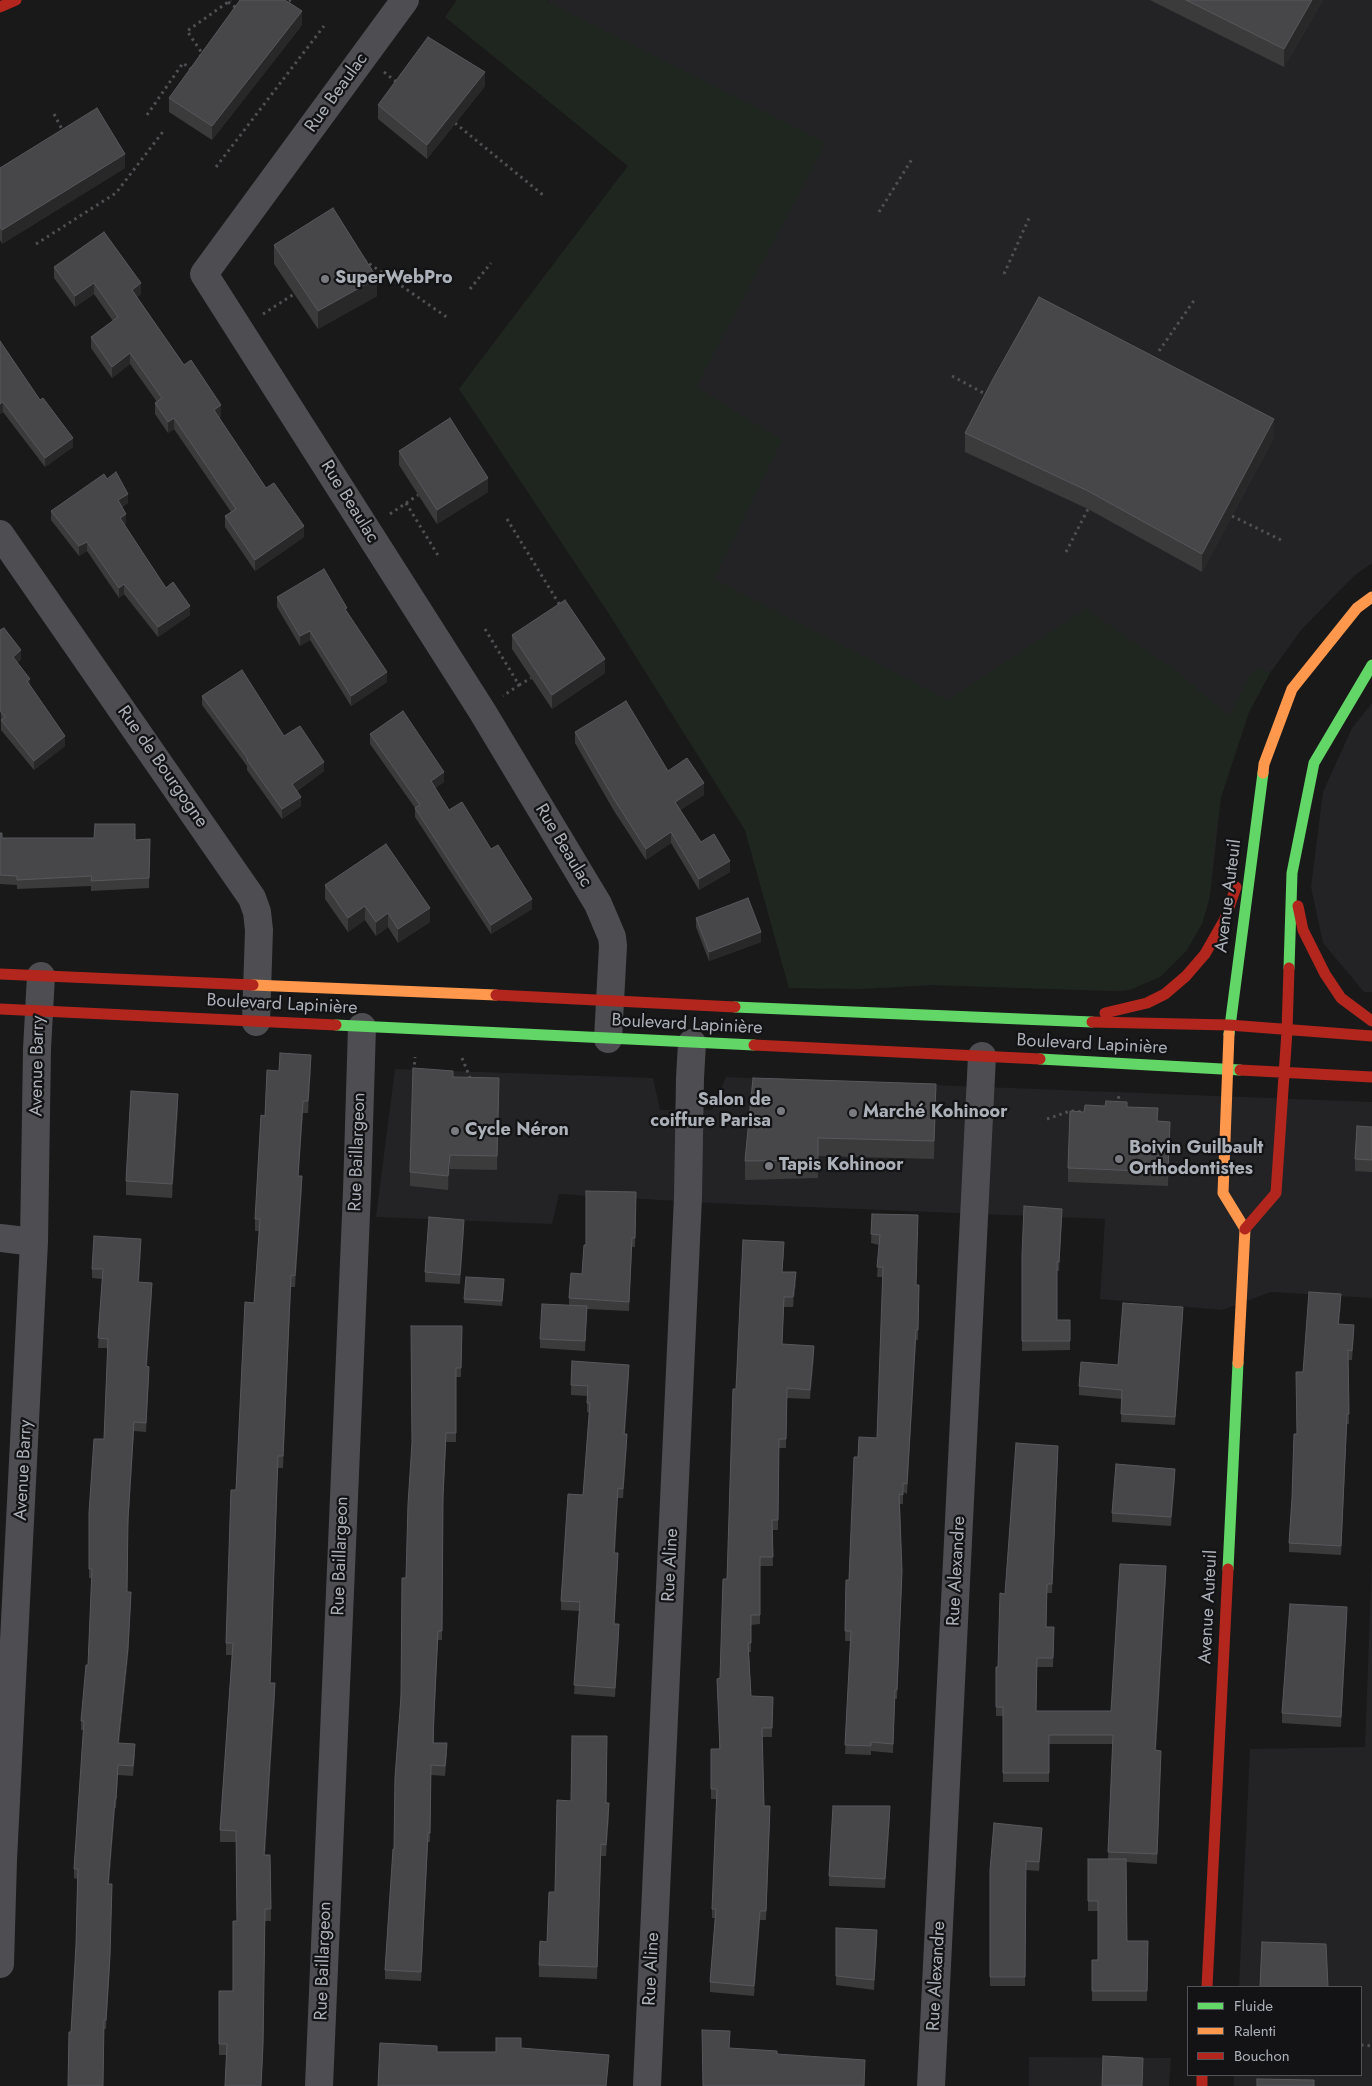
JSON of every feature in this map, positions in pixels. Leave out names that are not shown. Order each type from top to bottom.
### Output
[{"type":"main road","points":[[0,8],[16,0]]},
{"type":"main road","name":"Avenue Auteuil","points":[[1207,1986],[1245,1229],[1223,1193],[1230,1070],[1229,1025],[1264,764],[1292,689],[1357,608],[1372,597]]},
{"type":"main road","points":[[1245,1229],[1276,1193],[1287,1031],[1292,873],[1314,763],[1372,666]]},
{"type":"main road","points":[[1069,1022],[1147,1003],[1165,994],[1186,976],[1205,954],[1225,919],[1253,838]]},
{"type":"main road","points":[[1292,873],[1303,930],[1325,974],[1341,998],[1372,1021]]},
{"type":"main road","name":"Boulevard Lapinière","points":[[0,974],[610,1000],[778,1010],[1069,1022],[1229,1025],[1287,1031],[1372,1036]]},
{"type":"main road","name":"Boulevard Lapinière","points":[[0,1009],[982,1056],[1372,1078]]},
{"type":"street","name":"Rue Beaulac","points":[[405,0],[204,274],[482,711],[605,918],[612,937],[613,946],[608,1039]]},
{"type":"street","name":"Rue de Bourgogne","points":[[0,534],[252,898],[259,920],[256,1022]]},
{"type":"street","name":"Avenue Barry","points":[[0,1964],[10,1546],[34,1242],[41,976]]},
{"type":"street","name":"Rue Baillargeon","points":[[318,2086],[357,1191],[362,1027]]},
{"type":"street","name":"Rue Aline","points":[[647,2086],[688,1207],[692,1043]]},
{"type":"street","name":"Rue Alexandre","points":[[931,2086],[982,1056]]},
{"type":"street","points":[[0,1238],[34,1242]]},
{"type":"path","points":[[191,70],[202,53],[187,30],[230,1],[242,12]]},
{"type":"path","points":[[216,168],[324,26]]},
{"type":"path","points":[[147,115],[183,63],[196,74]]},
{"type":"path","points":[[54,114],[68,140]]},
{"type":"path","points":[[455,123],[544,195]]},
{"type":"path","points":[[36,244],[116,193],[165,128]]},
{"type":"path","points":[[879,212],[912,158]]},
{"type":"path","points":[[1004,274],[1030,216]]},
{"type":"path","points":[[362,259],[448,318]]},
{"type":"path","points":[[470,289],[491,263]]},
{"type":"path","points":[[239,330],[294,294]]},
{"type":"path","points":[[1159,351],[1195,299]]},
{"type":"path","points":[[952,376],[993,398]]},
{"type":"path","points":[[366,530],[418,495]]},
{"type":"path","points":[[406,503],[439,557]]},
{"type":"path","points":[[1066,552],[1088,509]]},
{"type":"path","points":[[1232,516],[1283,541]]},
{"type":"path","points":[[507,519],[565,614]]},
{"type":"path","points":[[485,629],[519,685]]},
{"type":"path","points":[[482,711],[531,678]]},
{"type":"path","points":[[414,1074],[416,1049]]},
{"type":"path","points":[[460,1051],[474,1086]]},
{"type":"path","points":[[1118,1113],[1119,1084]]},
{"type":"path","points":[[1047,1119],[1070,1111],[1094,1112]]},
{"type":"shaded area","points":[[457,0],[548,0],[548,2],[826,143],[696,387],[782,440],[714,579],[948,700],[1086,609],[1174,669],[1229,716],[1250,675],[1256,669],[1262,668],[1270,673],[1249,712],[1221,797],[1212,857],[1210,896],[1202,924],[1186,951],[1160,977],[1129,990],[1115,991],[931,985],[862,989],[789,988],[745,830],[606,609],[459,389],[628,166],[445,17]]},
{"type":"shaded area","points":[[548,0],[1372,0],[1372,563],[1354,576],[1302,629],[1270,673],[1249,712],[1221,797],[1210,896],[1202,924],[1186,951],[1160,977],[1129,990],[1115,991],[931,985],[862,989],[789,988],[745,830],[606,609],[459,389],[628,166]]},
{"type":"shaded area","points":[[1372,703],[1372,992],[1364,992],[1323,943],[1311,887],[1323,792],[1352,728]]},
{"type":"shaded area","points":[[395,1069],[653,1078],[660,1110],[712,1110],[726,1077],[1372,1102],[1372,1298],[1271,1292],[1222,1310],[1100,1299],[1105,1219],[710,1203],[559,1194],[552,1224],[376,1217]]},
{"type":"shaded area","points":[[1372,1557],[1372,2086],[1234,2086],[1234,2076],[1362,2076],[1362,1986],[1239,1986],[1250,1749],[1365,1747]]},
{"type":"shaded area","points":[[1029,2057],[1171,2058],[1169,2086],[1029,2086]]},
{"type":"building","points":[[240,0],[285,0],[302,11],[212,126],[169,98]]},
{"type":"building","points":[[1186,0],[1312,0],[1284,49]]},
{"type":"building","points":[[428,37],[485,72],[427,145],[378,105]]},
{"type":"building","points":[[97,108],[125,154],[2,230],[0,226],[0,168]]},
{"type":"building","name":"SuperWebPro","points":[[333,208],[377,278],[318,311],[274,245]]},
{"type":"building","points":[[104,232],[141,283],[132,290],[184,365],[191,360],[221,405],[214,410],[266,488],[274,483],[304,526],[255,560],[225,516],[236,509],[174,418],[168,422],[155,403],[162,398],[130,353],[112,367],[91,337],[118,317],[94,283],[75,296],[54,267]]},
{"type":"building","points":[[1039,297],[1274,419],[1202,554],[1088,491],[965,433]]},
{"type":"building","points":[[0,341],[40,400],[43,398],[73,438],[45,458],[3,402],[0,404]]},
{"type":"building","points":[[450,418],[488,478],[437,510],[399,451]]},
{"type":"building","points":[[116,472],[128,494],[118,500],[126,514],[120,518],[166,588],[173,582],[190,606],[158,627],[124,584],[119,588],[87,542],[79,546],[51,511],[104,474],[107,479]]},
{"type":"building","points":[[324,569],[347,608],[345,609],[387,672],[351,696],[310,631],[300,636],[277,597]]},
{"type":"building","points":[[565,600],[605,659],[552,695],[512,635]]},
{"type":"building","points":[[4,628],[21,650],[13,657],[30,679],[27,681],[65,736],[34,761],[1,720],[5,717],[0,711],[0,630]]},
{"type":"building","points":[[242,670],[284,736],[300,726],[324,762],[292,784],[301,797],[282,809],[202,696]]},
{"type":"building","points":[[626,701],[668,771],[687,758],[704,783],[675,802],[701,842],[714,834],[730,861],[699,879],[671,832],[646,849],[575,732]]},
{"type":"building","points":[[403,711],[444,772],[431,781],[449,810],[462,802],[491,849],[498,845],[532,899],[491,925],[415,808],[420,805],[370,734]]},
{"type":"building","points":[[95,824],[135,824],[135,840],[150,839],[149,878],[91,881],[92,876],[17,880],[17,876],[0,875],[0,833],[2,833],[2,838],[94,838]]},
{"type":"building","points":[[386,844],[430,908],[398,929],[388,913],[376,922],[365,906],[348,918],[325,885]]},
{"type":"building","points":[[748,898],[761,932],[709,952],[696,918]]},
{"type":"building","points":[[280,1053],[311,1055],[308,1101],[303,1101],[298,1176],[302,1176],[295,1276],[291,1275],[283,1456],[278,1456],[270,1683],[275,1683],[264,1855],[270,1855],[271,1909],[265,1909],[261,2086],[225,2086],[227,2044],[219,2044],[219,1991],[233,1991],[233,1921],[237,1921],[236,1831],[220,1830],[233,1643],[226,1643],[231,1490],[236,1490],[245,1302],[254,1303],[260,1219],[255,1219],[261,1115],[265,1116],[267,1070],[279,1071]]},
{"type":"building","name":"Cycle Néron","points":[[413,1068],[453,1071],[453,1077],[499,1078],[497,1156],[450,1155],[448,1176],[410,1172]]},
{"type":"building","points":[[753,1078],[936,1084],[934,1141],[818,1138],[818,1160],[745,1161]]},
{"type":"building","points":[[131,1091],[178,1094],[172,1184],[126,1181]]},
{"type":"building","name":"Boivin Guilbault Orthodontistes","points":[[1106,1101],[1127,1102],[1127,1107],[1158,1108],[1157,1121],[1170,1122],[1168,1172],[1068,1168],[1070,1111],[1084,1112],[1085,1105],[1105,1106]]},
{"type":"building","points":[[1357,1126],[1372,1127],[1372,1160],[1355,1159]]},
{"type":"building","points":[[586,1191],[636,1192],[635,1238],[632,1238],[629,1302],[569,1298],[571,1273],[582,1274],[584,1245],[586,1245]]},
{"type":"building","points":[[1024,1206],[1062,1209],[1059,1262],[1057,1262],[1057,1320],[1070,1320],[1070,1341],[1022,1341]]},
{"type":"building","points":[[872,1214],[918,1215],[916,1285],[919,1285],[918,1330],[916,1330],[907,1484],[903,1483],[903,1495],[899,1494],[902,1571],[893,1744],[871,1742],[871,1746],[845,1745],[851,1631],[845,1631],[846,1580],[849,1580],[854,1457],[858,1457],[859,1437],[877,1438],[883,1267],[877,1267],[880,1235],[871,1234]]},
{"type":"building","points":[[429,1217],[464,1220],[460,1275],[425,1272]]},
{"type":"building","points":[[94,1236],[141,1239],[138,1282],[152,1283],[146,1366],[149,1367],[146,1423],[134,1422],[128,1519],[127,1592],[131,1592],[128,1648],[118,1743],[135,1744],[133,1766],[118,1765],[108,1884],[112,1884],[110,1955],[106,2020],[104,2020],[103,2086],[68,2086],[69,2032],[71,2032],[76,1945],[78,1869],[74,1869],[84,1721],[81,1721],[86,1665],[88,1665],[92,1569],[89,1569],[89,1513],[94,1439],[104,1439],[108,1339],[98,1338],[103,1269],[92,1269]]},
{"type":"building","points":[[743,1240],[784,1242],[782,1272],[796,1272],[793,1297],[784,1297],[782,1344],[814,1346],[810,1390],[787,1388],[786,1439],[779,1439],[778,1520],[772,1520],[773,1557],[760,1557],[760,1615],[751,1615],[751,1643],[748,1643],[751,1696],[773,1697],[772,1728],[762,1728],[764,1806],[770,1806],[766,1911],[760,1911],[754,1986],[710,1982],[716,1909],[712,1909],[717,1789],[711,1789],[711,1749],[720,1749],[717,1679],[720,1678],[723,1579],[727,1579],[733,1389],[736,1389]]},
{"type":"building","points":[[466,1277],[504,1279],[502,1301],[464,1299]]},
{"type":"building","points":[[1309,1292],[1341,1294],[1338,1324],[1354,1325],[1352,1351],[1348,1350],[1349,1414],[1347,1414],[1341,1546],[1289,1543],[1294,1434],[1297,1434],[1296,1372],[1303,1372]]},
{"type":"building","points":[[1123,1303],[1183,1307],[1175,1417],[1121,1414],[1122,1390],[1079,1386],[1081,1362],[1118,1365]]},
{"type":"building","points":[[542,1304],[587,1306],[585,1341],[540,1339]]},
{"type":"building","points":[[411,1326],[462,1326],[461,1368],[456,1368],[456,1433],[446,1433],[443,1496],[442,1631],[438,1631],[434,1713],[433,1743],[447,1743],[445,1766],[431,1765],[430,1833],[428,1833],[421,1972],[385,1970],[394,1849],[395,1778],[401,1696],[402,1578],[406,1578],[412,1443]]},
{"type":"building","points":[[572,1361],[629,1365],[624,1434],[627,1434],[623,1489],[618,1488],[614,1553],[618,1553],[614,1624],[619,1624],[615,1688],[574,1685],[580,1602],[561,1601],[568,1494],[583,1495],[590,1403],[587,1403],[588,1386],[571,1385]]},
{"type":"building","points":[[1016,1443],[1058,1446],[1052,1584],[1047,1584],[1046,1627],[1054,1627],[1053,1658],[1037,1658],[1036,1711],[1111,1711],[1120,1564],[1166,1566],[1155,1750],[1161,1751],[1157,1854],[1108,1852],[1113,1735],[1049,1735],[1049,1773],[1003,1773],[1003,1707],[996,1707],[996,1667],[998,1667],[1000,1593],[1005,1594]]},
{"type":"building","points":[[1116,1464],[1175,1469],[1171,1517],[1112,1513]]},
{"type":"building","points":[[1290,1604],[1347,1607],[1341,1717],[1282,1713]]},
{"type":"building","points":[[572,1736],[607,1736],[606,1803],[609,1803],[606,1845],[601,1844],[597,1967],[539,1965],[540,1941],[547,1942],[549,1892],[555,1892],[557,1800],[571,1801]]},
{"type":"building","points":[[833,1806],[890,1806],[885,1879],[829,1876]]},
{"type":"building","points":[[994,1823],[1042,1828],[1039,1862],[1026,1861],[1025,1977],[990,1977],[990,1870]]},
{"type":"building","points":[[1088,1859],[1126,1859],[1127,1941],[1148,1941],[1147,1991],[1092,1991],[1092,1960],[1098,1960],[1098,1901],[1088,1901]]},
{"type":"building","points":[[836,1928],[877,1930],[874,1980],[836,1976]]},
{"type":"building","points":[[1262,1942],[1326,1944],[1328,1986],[1260,1986]]},
{"type":"building","points":[[702,2030],[730,2031],[729,2048],[777,2051],[777,2054],[865,2060],[864,2086],[703,2086]]},
{"type":"building","points":[[496,2038],[521,2038],[521,2048],[609,2055],[606,2086],[378,2086],[380,2043],[437,2046],[437,2052],[496,2052]]},
{"type":"building","points":[[1103,2056],[1143,2058],[1142,2086],[1102,2086]]},
{"type":"building","points":[[1257,2079],[1314,2080],[1314,2086],[1257,2086]]},
{"type":"traffic: fast","points":[[1289,968],[1292,873],[1314,763],[1372,665]]},
{"type":"traffic: fast","points":[[1229,1034],[1263,773]]},
{"type":"traffic: fast","points":[[735,1007],[1092,1022]]},
{"type":"traffic: fast","points":[[336,1025],[754,1045]]},
{"type":"traffic: fast","points":[[1040,1059],[1240,1070]]},
{"type":"traffic: fast","points":[[1228,1569],[1238,1363]]},
{"type":"traffic: slow","points":[[1263,773],[1264,764],[1292,689],[1357,608],[1372,597]]},
{"type":"traffic: slow","points":[[253,985],[496,995]]},
{"type":"traffic: slow","points":[[1229,1034],[1223,1193],[1245,1229],[1238,1363]]},
{"type":"traffic: jam","points":[[0,7],[16,0]]},
{"type":"traffic: jam","points":[[1105,1013],[1147,1003],[1165,994],[1186,976],[1205,954],[1225,919],[1236,887]]},
{"type":"traffic: jam","points":[[1298,906],[1303,930],[1325,974],[1341,998],[1372,1021]]},
{"type":"traffic: jam","points":[[1245,1229],[1276,1193],[1287,1031],[1289,968]]},
{"type":"traffic: jam","points":[[0,974],[253,985]]},
{"type":"traffic: jam","points":[[496,995],[735,1007]]},
{"type":"traffic: jam","points":[[0,1009],[336,1025]]},
{"type":"traffic: jam","points":[[1092,1022],[1229,1025],[1372,1036]]},
{"type":"traffic: jam","points":[[754,1045],[1040,1059]]},
{"type":"traffic: jam","points":[[1240,1070],[1372,1077]]},
{"type":"traffic: jam","points":[[1207,1986],[1228,1569]]},
{"type":"traffic: jam","points":[[1202,2076],[1202,2086]]},
{"type":"place","name":"SuperWebPro","points":[[325,279]]},
{"type":"place","name":"Salon de coiffure Parisa","points":[[781,1111]]},
{"type":"place","name":"Marché Kohinoor","points":[[853,1113]]},
{"type":"place","name":"Cycle Néron","points":[[455,1131]]},
{"type":"place","name":"Boivin Guilbault Orthodontistes","points":[[1119,1159]]},
{"type":"place","name":"Tapis Kohinoor","points":[[769,1166]]}]
